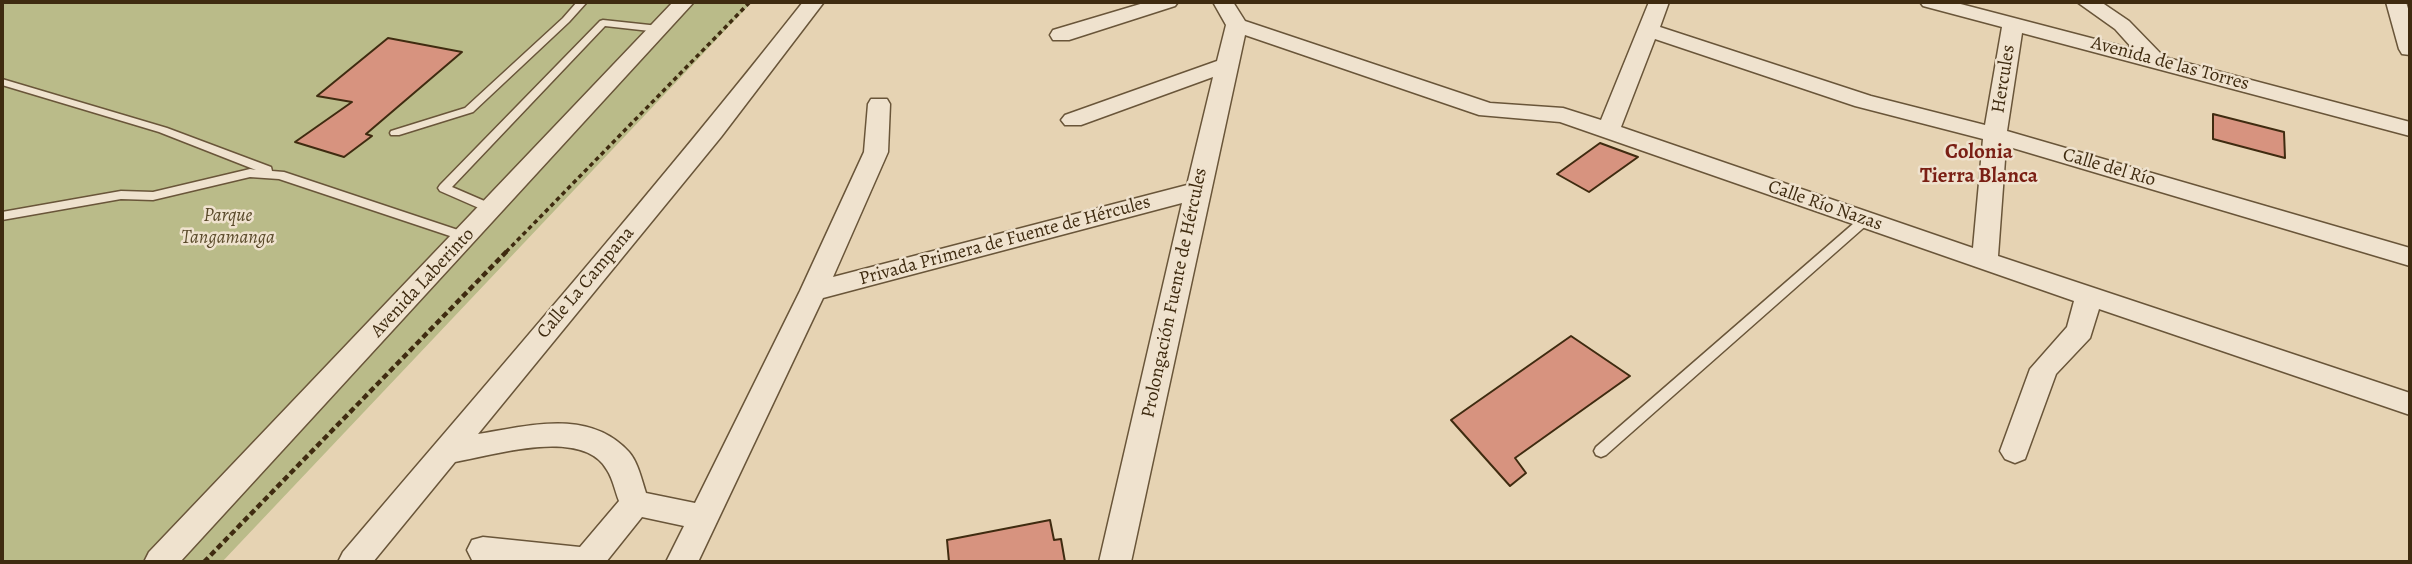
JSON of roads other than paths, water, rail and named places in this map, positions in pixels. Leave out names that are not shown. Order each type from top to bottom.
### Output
[{"type":"street","name":"Avenida Laberinto","points":[[160,562],[684,2]]},
{"type":"street","name":"Calle La Campana","points":[[354,562],[713,132],[814,2]]},
{"type":"street","points":[[1061,35],[1168,2]]},
{"type":"street","points":[[1223,2],[1237,25]]},
{"type":"street","points":[[1608,132],[1659,2]]},
{"type":"street","name":"Avenida de las Torres","points":[[1930,2],[2410,129]]},
{"type":"street","points":[[2087,2],[2122,25],[2154,60]]},
{"type":"street","points":[[2396,2],[2410,47]]},
{"type":"street","name":"Hercules","points":[[1985,261],[1995,135],[2013,22]]},
{"type":"street","name":"Prolongación Fuente de Hércules","points":[[1115,562],[1181,272],[1196,191],[1237,25]]},
{"type":"street","name":"Calle Río Nazas","points":[[1237,25],[1487,110],[1563,115],[2410,404]]},
{"type":"street","name":"Calle del Río","points":[[1648,30],[1863,101],[1995,135],[2410,257]]},
{"type":"street","points":[[1073,120],[1227,65]]},
{"type":"street","points":[[682,562],[813,291],[876,152],[878,104]]},
{"type":"street","name":"Privada Primera de Fuente de Hércules","points":[[813,291],[1196,191]]},
{"type":"street","points":[[2015,451],[2044,369],[2080,331],[2089,294]]},
{"type":"street","points":[[444,452],[552,433],[590,439],[619,461],[635,503]]},
{"type":"street","points":[[635,503],[704,518]]},
{"type":"street","points":[[483,550],[588,562],[635,503]]},
{"type":"lane","points":[[395,133],[470,110],[582,2]]},
{"type":"lane","points":[[492,209],[444,188],[603,23],[659,29]]},
{"type":"lane","points":[[2,82],[163,130],[280,175],[466,237]]},
{"type":"lane","points":[[2,216],[121,195],[153,195],[250,173],[280,175]]},
{"type":"lane","points":[[1601,451],[1865,220]]},
{"type":"district","name":"Colonia Tierra Blanca","points":[[1979,165]]},
{"type":"park label","name":"Parque Tangamanga","points":[[228,227]]}]
